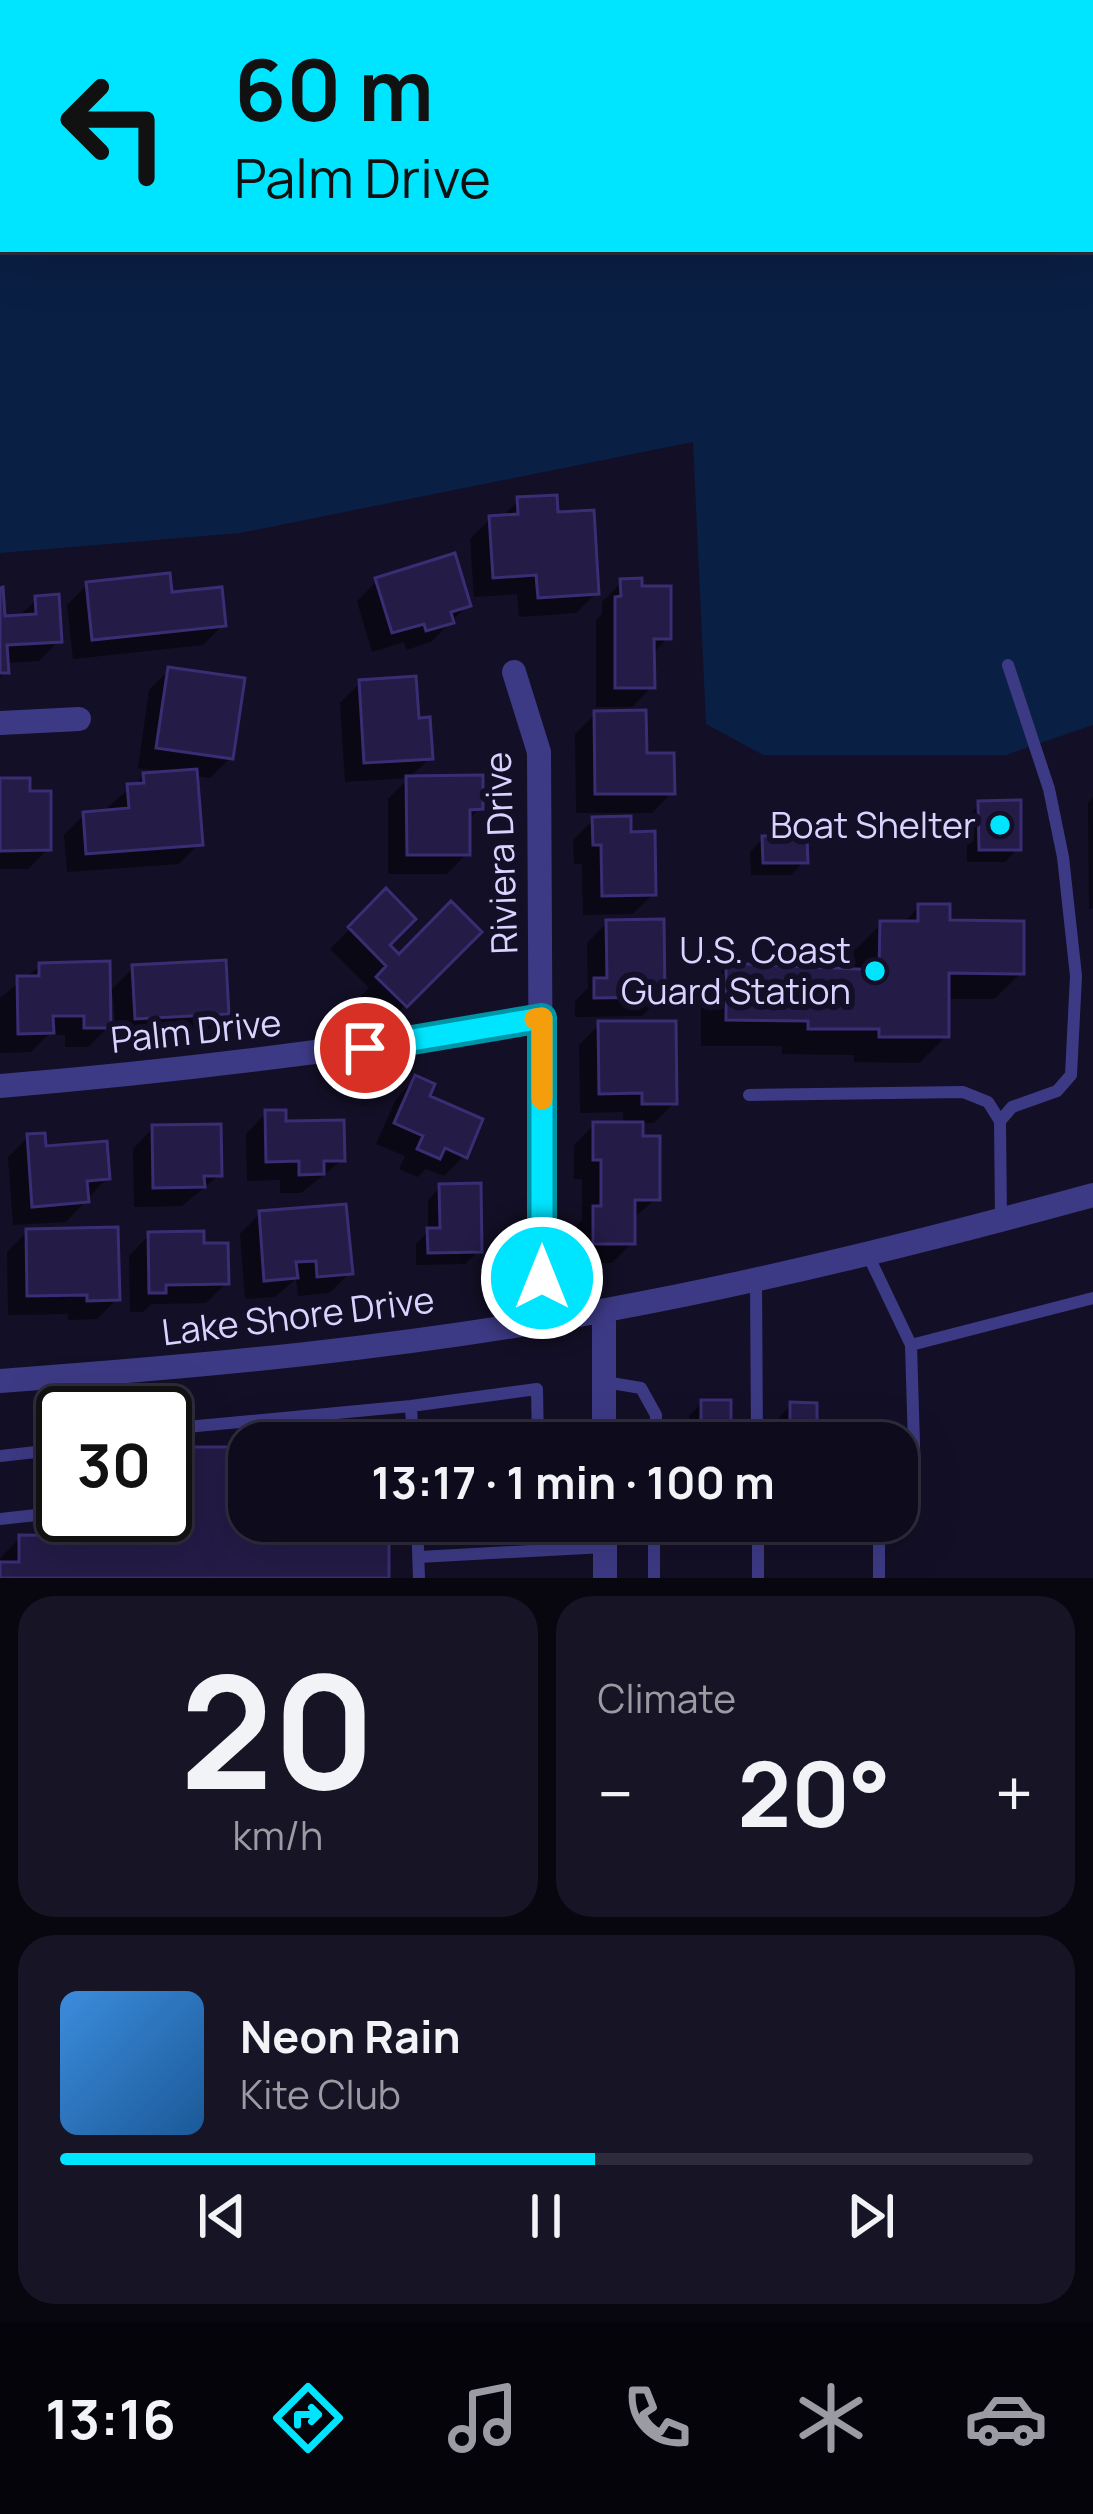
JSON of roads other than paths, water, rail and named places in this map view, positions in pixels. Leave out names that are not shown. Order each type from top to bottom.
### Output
[{"type":"street","name":"Riviera Drive","points":[[514,672],[539,752],[542,1321]]},
{"type":"street","points":[[0,723],[79,719]]},
{"type":"street","name":"Palm Drive","points":[[0,1086],[192,1070],[365,1048],[542,1018]]},
{"type":"street","name":"Lake Shore Drive","points":[[0,1382],[337,1351],[604,1311],[868,1254],[1093,1195]]},
{"type":"street","points":[[604,1311],[604,1422]]},
{"type":"street","points":[[605,1542],[605,1578]]},
{"type":"lane","points":[[1000,1120],[1012,1107],[1057,1091],[1071,1075],[1076,976],[1063,857],[1049,789],[1008,665]]},
{"type":"lane","points":[[749,1095],[963,1092],[988,1102],[1000,1120],[1001,1220]]},
{"type":"lane","points":[[868,1254],[911,1346],[913,1422]]},
{"type":"lane","points":[[756,1280],[757,1422]]},
{"type":"lane","points":[[911,1346],[1093,1298]]},
{"type":"lane","points":[[604,1382],[641,1388],[656,1422]]},
{"type":"lane","points":[[192,1426],[537,1389],[538,1422]]},
{"type":"lane","points":[[411,1406],[412,1422]]},
{"type":"lane","points":[[0,1456],[36,1453]]},
{"type":"lane","points":[[0,1519],[36,1515]]},
{"type":"lane","points":[[418,1542],[419,1578]]},
{"type":"lane","points":[[540,1542],[540,1549]]},
{"type":"lane","points":[[419,1558],[540,1549],[570,1542]]},
{"type":"lane","points":[[653,1578],[654,1542]]},
{"type":"lane","points":[[758,1542],[758,1578]]},
{"type":"lane","points":[[879,1542],[879,1578]]},
{"type":"water","points":[[0,252],[1093,252],[1093,725],[1006,755],[763,755],[706,724],[693,442],[240,533],[0,553]]},
{"type":"place","name":"Boat Shelter","points":[[1000,825]]},
{"type":"place","name":"U.S. Coast Guard Station","points":[[875,971]]}]
